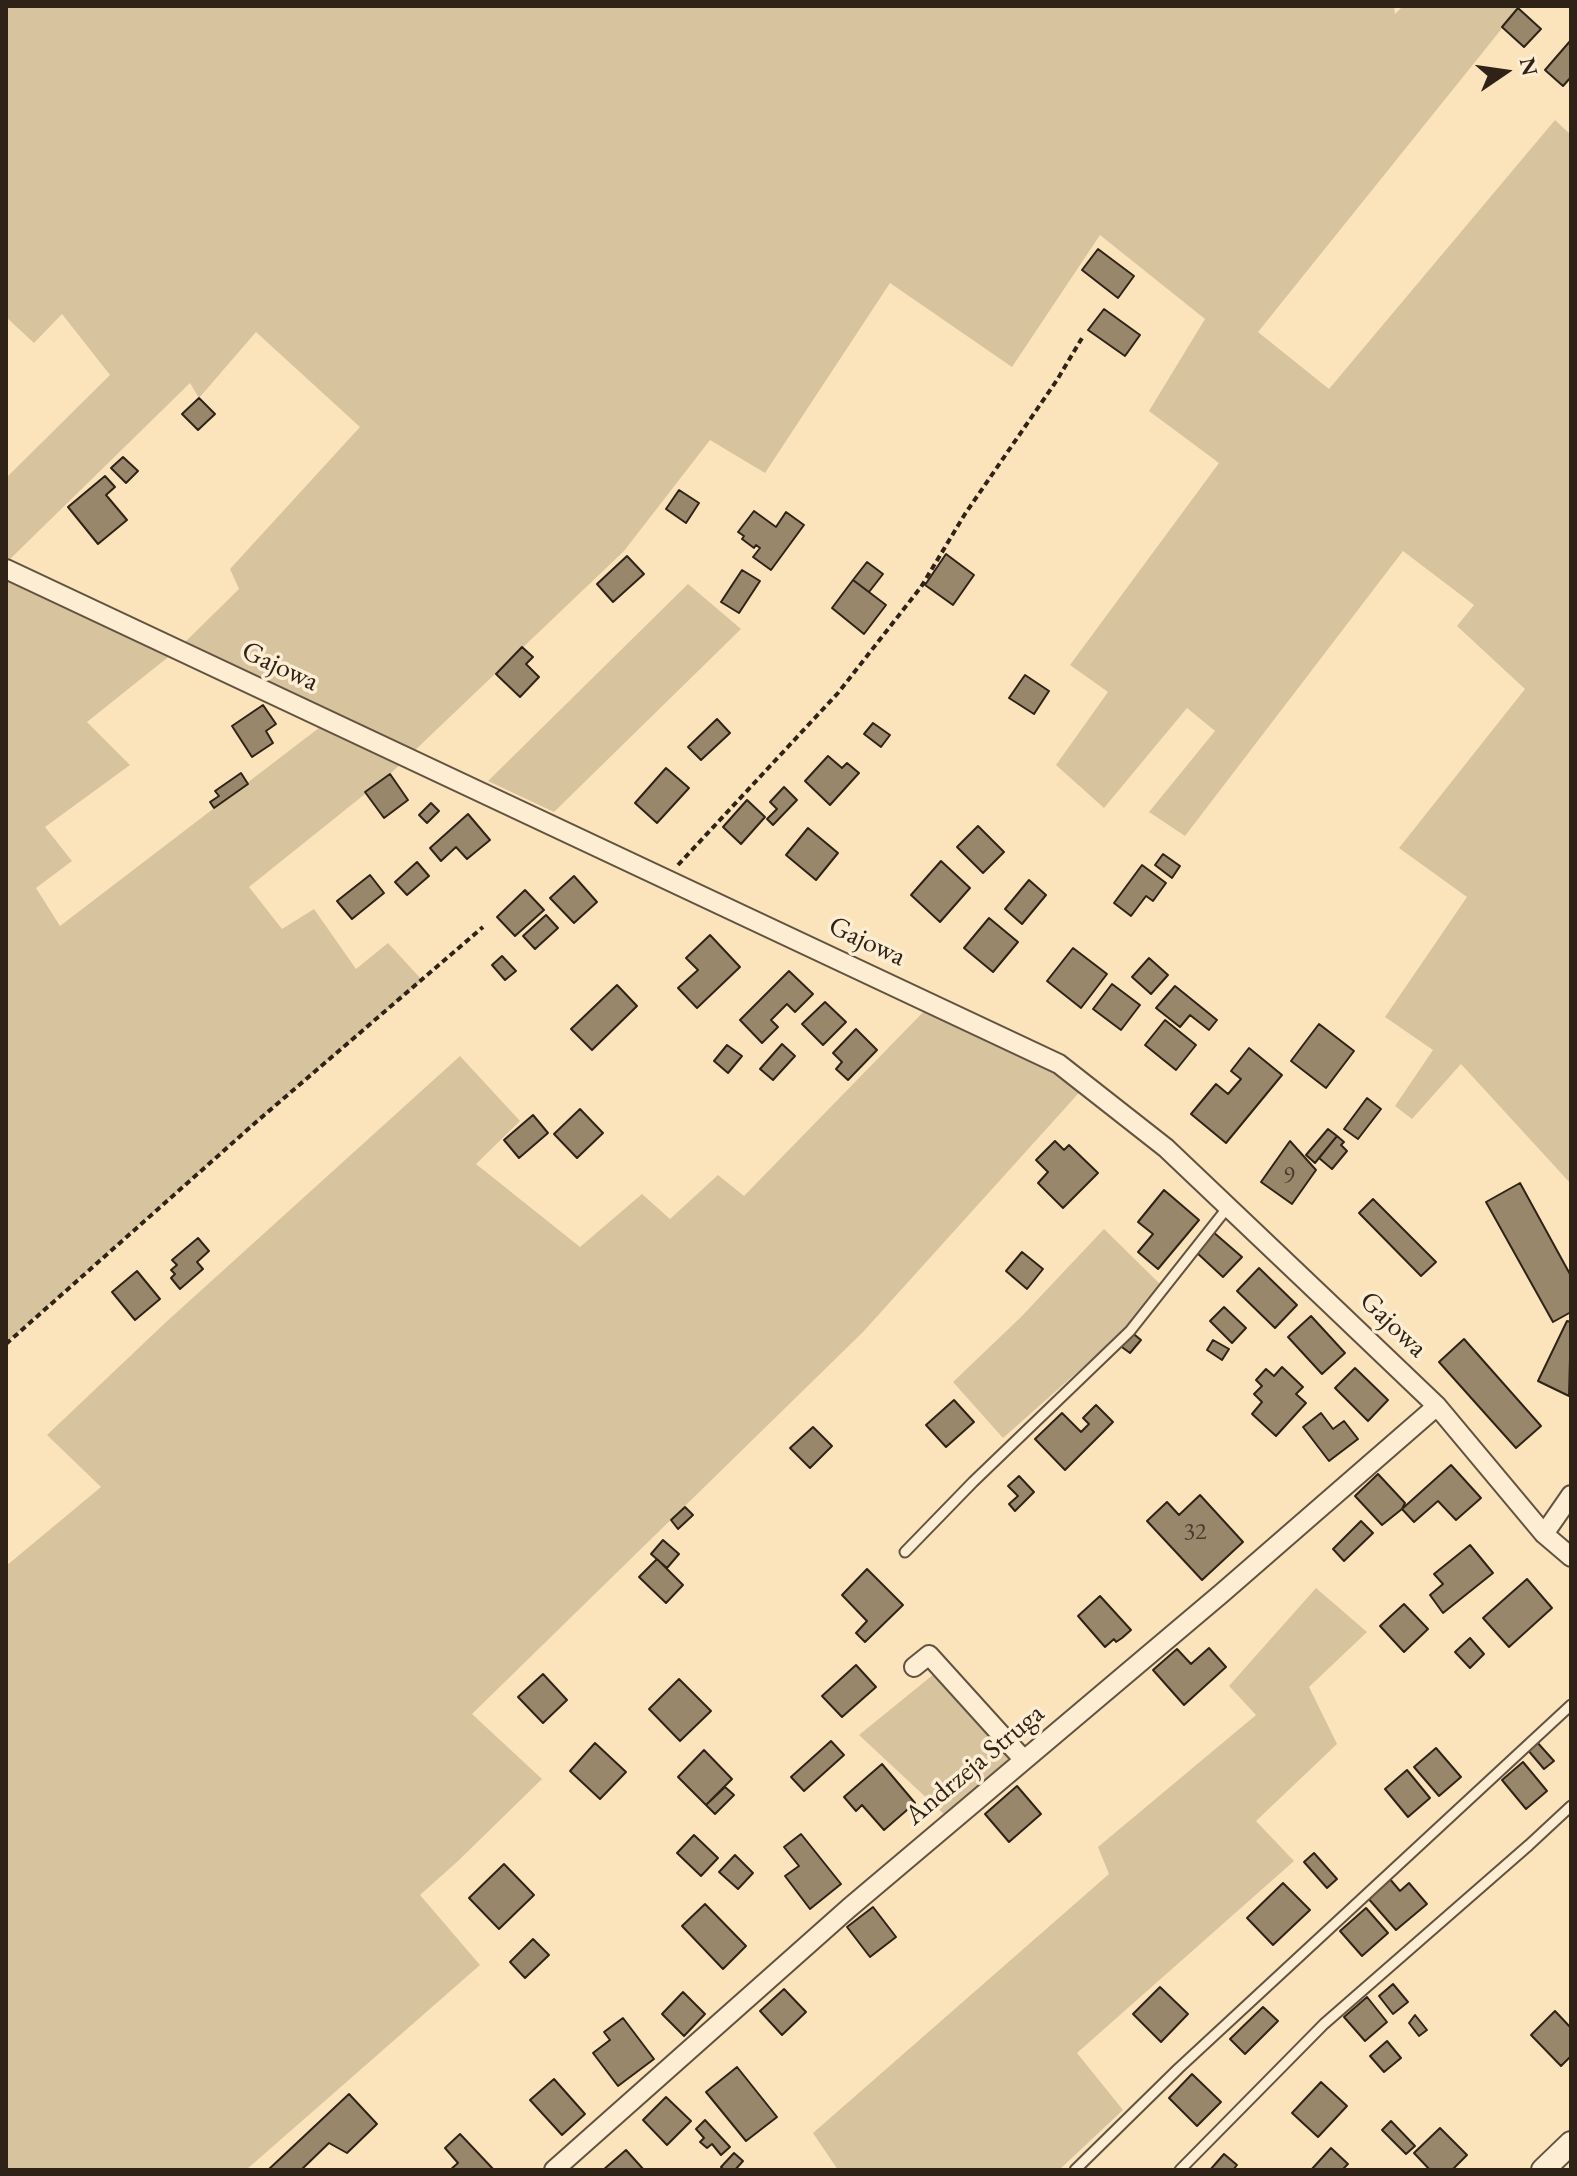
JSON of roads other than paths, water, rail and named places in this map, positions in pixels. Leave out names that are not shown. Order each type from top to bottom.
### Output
[{"type":"street","name":"Gajowa","points":[[6,569],[1059,1064],[1166,1148],[1437,1406],[1544,1534],[1571,1557]]},
{"type":"street","name":"Andrzeja Struga","points":[[554,2170],[849,1908],[1222,1593],[1437,1406]]},
{"type":"street","points":[[1544,1534],[1571,1495]]},
{"type":"street","points":[[914,1667],[929,1655],[1024,1760]]},
{"type":"street","points":[[1543,2170],[1571,2143]]},
{"type":"lane","points":[[905,1552],[1130,1331],[1228,1207]]},
{"type":"lane","points":[[1075,2170],[1179,2068],[1571,1705]]},
{"type":"lane","points":[[1180,2170],[1324,2024],[1571,1806]]}]
